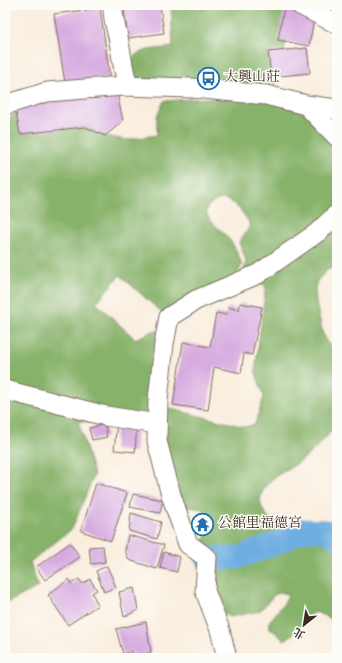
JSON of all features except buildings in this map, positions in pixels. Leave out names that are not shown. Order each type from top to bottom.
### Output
[{"type":"lane","points":[[113,5],[112,14],[119,40],[123,72],[128,86]]},
{"type":"lane","points":[[300,5],[337,24]]},
{"type":"lane","points":[[5,104],[47,92],[128,86],[192,88],[266,95],[306,105],[337,109]]},
{"type":"lane","points":[[306,105],[337,137]]},
{"type":"lane","points":[[227,658],[220,630],[205,591],[207,558],[188,544],[170,495],[157,441],[157,424],[164,344],[169,317],[196,300],[258,274],[318,232],[337,214]]},
{"type":"lane","points":[[5,390],[106,416],[157,424]]},
{"type":"green space","points":[[171,5],[296,5],[275,84],[260,87],[134,78],[131,68],[131,61],[135,56],[148,50],[173,47]]},
{"type":"green space","points":[[205,98],[254,99],[337,114],[337,266],[327,270],[317,281],[315,288],[316,303],[323,334],[337,357],[337,425],[319,445],[304,458],[268,483],[261,495],[261,502],[267,516],[280,526],[300,533],[337,541],[337,626],[330,618],[315,612],[284,640],[270,628],[269,622],[285,602],[288,594],[279,592],[273,596],[260,611],[229,617],[222,611],[214,598],[210,560],[203,542],[211,524],[209,515],[202,509],[166,503],[151,426],[78,421],[94,475],[72,529],[30,562],[38,587],[5,604],[5,121],[16,112],[20,134],[85,127],[105,136],[126,140],[157,135],[157,116],[164,101]],"holes":[[[225,199],[234,203],[249,222],[249,228],[239,242],[246,260],[244,274],[254,284],[266,285],[256,364],[256,373],[264,397],[255,424],[245,427],[163,407],[160,331],[153,331],[135,339],[96,303],[120,275],[171,321],[237,274],[242,265],[236,251],[224,233],[209,218],[207,213],[207,208],[212,203]]]},
{"type":"waterway","points":[[207,558],[237,558],[280,542],[302,530],[326,531],[337,538]]},
{"type":"place","name":"大興山莊","points":[[208,78]]},
{"type":"place","name":"公館里福德宮","points":[[203,524]]}]
